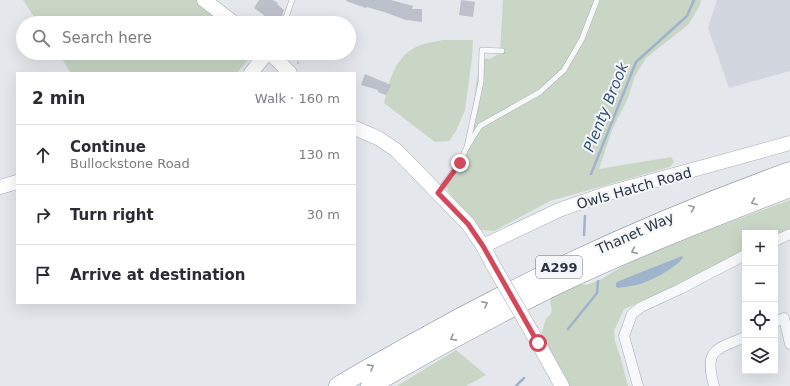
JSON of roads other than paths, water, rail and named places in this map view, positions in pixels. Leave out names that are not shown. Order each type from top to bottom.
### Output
[{"type":"highway","name":"Thanet Way","points":[[338,386],[450,322],[546,273],[676,214],[790,171]]},
{"type":"highway","name":"Thanet Way","points":[[370,386],[458,336],[554,287],[682,230],[790,188]]},
{"type":"street","points":[[204,0],[225,16]]},
{"type":"street","points":[[252,72],[263,60]]},
{"type":"street","points":[[276,60],[289,72]]},
{"type":"street","points":[[362,134],[382,140],[396,150],[468,224],[483,246],[562,386]]},
{"type":"street","name":"Owls Hatch Road","points":[[483,246],[559,210],[605,194],[790,143]]},
{"type":"street","points":[[0,187],[16,182]]},
{"type":"street","points":[[778,240],[790,234]]},
{"type":"street","points":[[638,386],[624,336],[632,314],[641,307],[680,289],[742,257]]},
{"type":"street","points":[[779,320],[790,344]]},
{"type":"street","points":[[714,386],[709,365],[713,353],[717,349],[743,338]]},
{"type":"lane","points":[[286,16],[292,0]]},
{"type":"lane","points":[[466,146],[480,126],[540,92],[564,70],[582,39],[597,0]]},
{"type":"lane","points":[[438,193],[460,163],[466,146],[481,82],[482,50],[502,51]]},
{"type":"water","points":[[682,256],[683,258],[674,266],[649,281],[637,285],[616,287],[616,283],[619,281]]},
{"type":"waterway","name":"Plenty Brook","points":[[591,174],[636,62],[687,16],[694,0]]},
{"type":"waterway","name":"Plenty Brook","points":[[584,235],[585,216]]},
{"type":"waterway","name":"Plenty Brook","points":[[568,329],[597,293],[598,281]]},
{"type":"waterway","name":"Plenty Brook","points":[[516,386],[524,378]]}]
